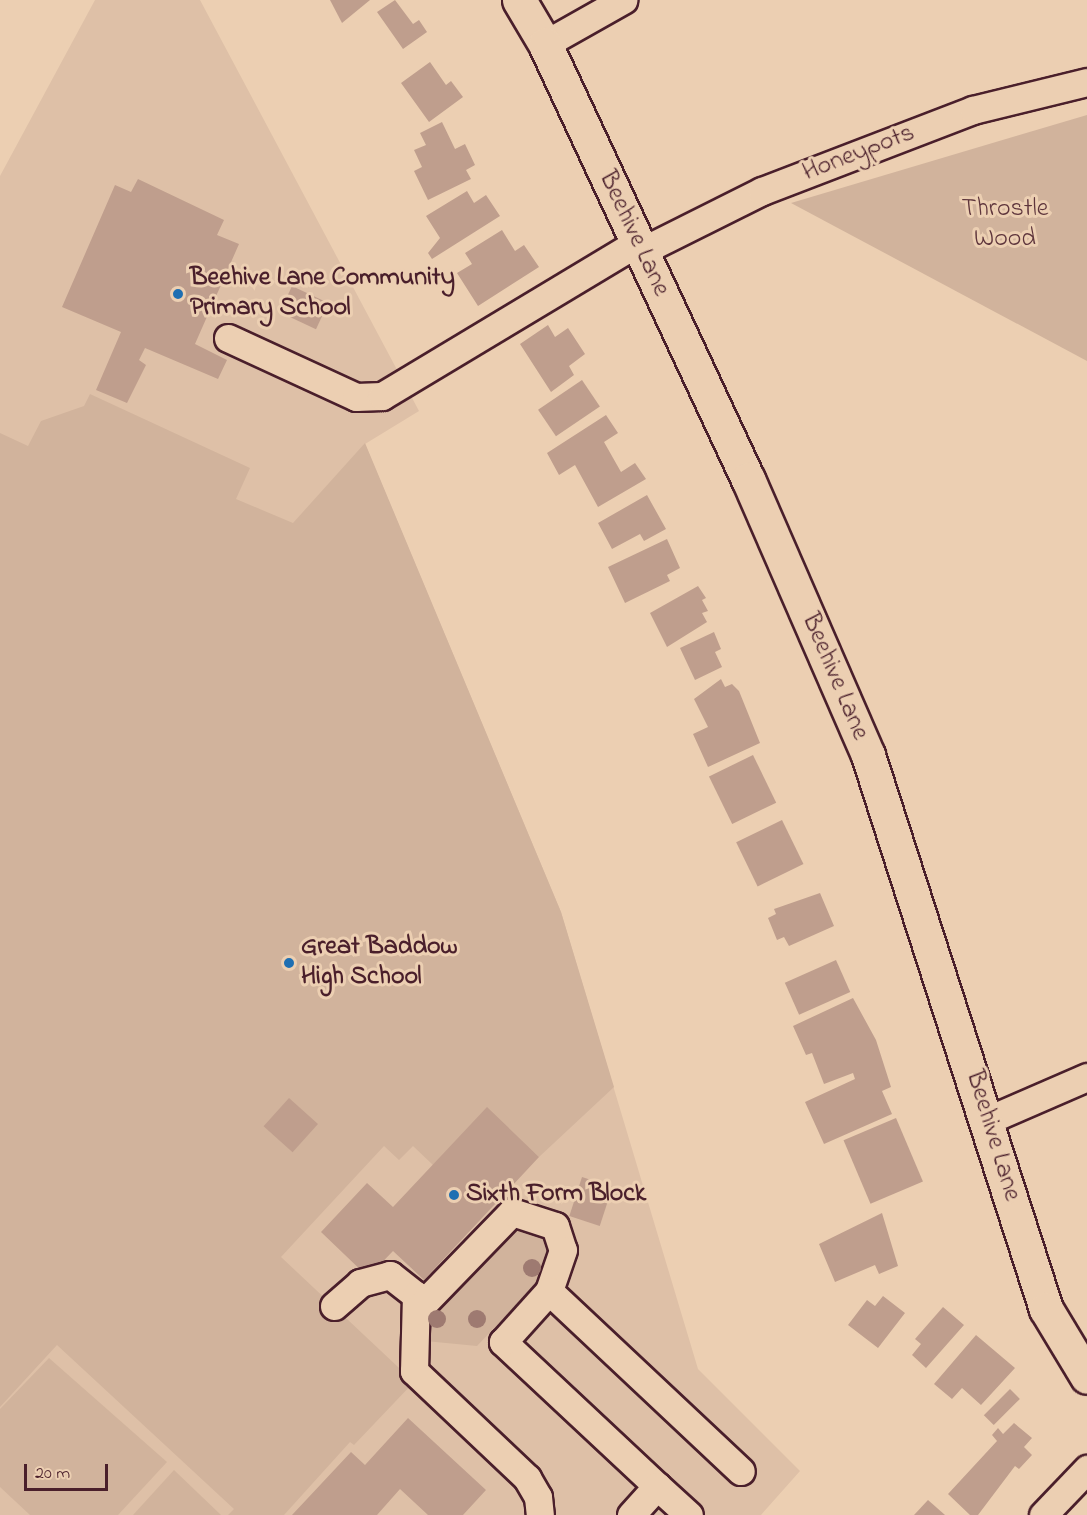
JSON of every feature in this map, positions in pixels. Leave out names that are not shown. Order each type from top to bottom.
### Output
[{"type":"main road","name":"Beehive Lane","points":[[519,0],[544,44],[748,479],[868,755],[988,1120],[1046,1309],[1087,1377]]},
{"type":"street","points":[[544,44],[623,0]]},
{"type":"street","name":"Honeypots","points":[[228,338],[356,397],[382,396],[639,247],[762,191],[962,114],[1087,82]]},
{"type":"street","points":[[988,1120],[1087,1077]]},
{"type":"street","points":[[416,1311],[512,1212],[555,1226],[563,1250],[549,1291],[503,1342],[689,1515]]},
{"type":"street","points":[[334,1306],[360,1283],[390,1275],[416,1295],[414,1371],[527,1478],[538,1497],[540,1515]]},
{"type":"street","points":[[549,1291],[741,1472]]},
{"type":"street","points":[[1043,1515],[1087,1469]]},
{"type":"street","points":[[631,1515],[657,1486]]},
{"type":"shaded area","name":"Great Baddow High School","points":[[95,0],[200,0],[419,411],[365,444],[561,912],[698,1369],[800,1471],[761,1515],[0,1515],[0,176]]},
{"type":"green space","name":"Throstle Wood","points":[[1087,115],[1087,361],[791,203],[1016,136]]},
{"type":"green space","name":"Great Baddow High School","points":[[90,394],[250,468],[236,499],[293,523],[365,443],[561,912],[614,1087],[539,1157],[487,1108],[433,1165],[413,1146],[399,1160],[384,1146],[281,1257],[414,1382],[354,1445],[350,1442],[284,1515],[228,1515],[234,1509],[57,1345],[0,1407],[0,433],[28,446],[41,421],[84,406]]},
{"type":"green space","points":[[504,1220],[553,1240],[553,1266],[477,1346],[415,1340],[416,1311]]},
{"type":"green space","points":[[49,1358],[167,1462],[118,1515],[30,1515],[0,1487],[0,1409]]},
{"type":"green space","points":[[174,1470],[221,1515],[133,1515]]},
{"type":"building","points":[[330,0],[370,0],[342,23]]},
{"type":"building","points":[[395,0],[413,24],[419,20],[427,32],[403,49],[377,12]]},
{"type":"building","points":[[430,62],[446,85],[451,81],[463,97],[429,122],[401,83]]},
{"type":"building","points":[[442,122],[455,149],[465,144],[475,165],[466,170],[471,179],[428,200],[414,171],[422,167],[414,150],[426,145],[420,133]]},
{"type":"building","points":[[138,179],[224,220],[217,235],[239,244],[195,344],[227,360],[218,379],[145,348],[139,360],[146,365],[127,403],[96,390],[121,332],[62,307],[115,185],[131,192]]},
{"type":"building","points":[[467,191],[474,203],[486,195],[500,216],[432,259],[428,253],[440,238],[426,216]]},
{"type":"building","points":[[502,230],[515,251],[524,245],[539,267],[478,306],[457,273],[472,264],[465,253]]},
{"type":"building","points":[[292,286],[328,303],[316,329],[280,312]]},
{"type":"building","points":[[548,325],[555,337],[568,328],[585,354],[569,366],[574,375],[551,392],[520,344]]},
{"type":"building","points":[[582,380],[600,407],[556,436],[538,410]]},
{"type":"building","points":[[606,415],[618,433],[604,442],[621,472],[635,463],[646,479],[598,507],[575,465],[559,475],[547,453]]},
{"type":"building","points":[[647,495],[666,529],[644,541],[640,534],[612,549],[598,523]]},
{"type":"building","points":[[667,539],[680,568],[667,575],[670,581],[625,603],[608,567]]},
{"type":"building","points":[[698,586],[706,598],[702,600],[708,611],[702,613],[707,622],[667,647],[650,613]]},
{"type":"building","points":[[714,632],[721,649],[715,652],[722,667],[695,680],[680,648]]},
{"type":"building","points":[[721,679],[725,687],[732,684],[739,691],[760,743],[708,767],[693,734],[708,727],[694,699]]},
{"type":"building","points":[[753,755],[776,803],[732,824],[709,776]]},
{"type":"building","points":[[782,820],[803,864],[758,886],[736,842]]},
{"type":"building","points":[[820,893],[834,926],[789,946],[784,937],[777,940],[768,918],[776,914],[774,909]]},
{"type":"building","points":[[836,960],[850,992],[799,1015],[785,983]]},
{"type":"building","points":[[853,998],[876,1040],[891,1087],[882,1091],[892,1114],[824,1144],[805,1102],[855,1079],[853,1073],[824,1084],[812,1053],[806,1055],[793,1026]]},
{"type":"building","points":[[289,1098],[318,1124],[293,1152],[264,1126]]},
{"type":"building","name":"Sixth Form Block","points":[[487,1107],[539,1157],[424,1280],[393,1251],[368,1277],[321,1232],[367,1183],[393,1207]]},
{"type":"building","points":[[896,1118],[923,1182],[870,1204],[844,1140]]},
{"type":"building","points":[[582,1177],[612,1187],[600,1226],[569,1216]]},
{"type":"building","points":[[882,1213],[898,1266],[879,1274],[875,1265],[835,1282],[819,1244]]},
{"type":"building","points":[[883,1296],[905,1313],[878,1348],[848,1325],[867,1300],[875,1306]]},
{"type":"building","points":[[943,1307],[964,1325],[926,1368],[912,1355],[921,1344],[915,1339]]},
{"type":"building","points":[[976,1335],[1015,1368],[981,1405],[962,1388],[952,1399],[934,1384]]},
{"type":"building","points":[[1010,1389],[1020,1399],[994,1425],[984,1415]]},
{"type":"building","points":[[408,1418],[486,1490],[463,1515],[428,1515],[400,1489],[377,1515],[292,1515],[351,1452],[365,1465]]},
{"type":"building","points":[[1014,1423],[1032,1438],[1024,1447],[1032,1455],[1019,1469],[1015,1466],[978,1515],[970,1515],[948,1494],[997,1441],[992,1435],[998,1428],[1003,1434]]},
{"type":"building","points":[[928,1500],[945,1515],[914,1515]]},
{"type":"place","name":"Beehive Lane Community Primary School","points":[[178,294]]},
{"type":"place","name":"Great Baddow High School","points":[[289,963]]},
{"type":"place","name":"Sixth Form Block","points":[[454,1195]]}]
